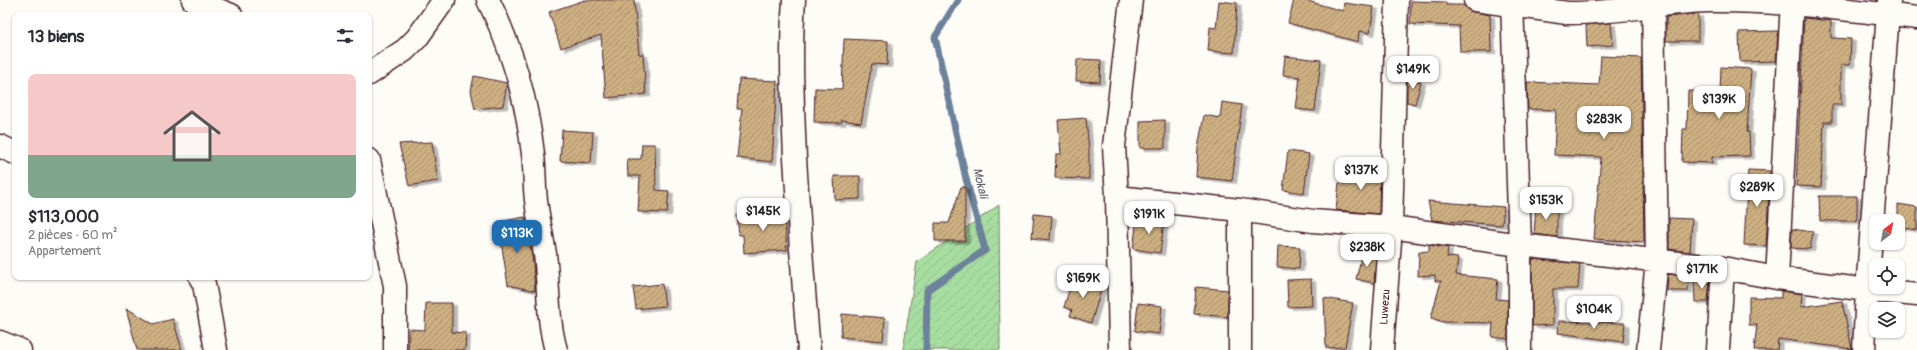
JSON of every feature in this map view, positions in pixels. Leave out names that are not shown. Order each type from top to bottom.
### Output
[{"type":"street","points":[[193,0],[223,12]]},
{"type":"street","points":[[372,72],[405,50],[417,38],[444,0]]},
{"type":"street","points":[[488,0],[500,24],[514,61],[525,107],[533,153],[536,200],[545,253],[552,334],[556,350]]},
{"type":"street","points":[[794,0],[792,77],[793,111],[800,241],[809,350]]},
{"type":"street","points":[[1120,350],[1115,133],[1131,0]]},
{"type":"street","name":"Luwezu","points":[[1382,350],[1391,227],[1398,0]]},
{"type":"street","points":[[1475,0],[1512,3],[1581,14],[1654,4],[1691,1],[1792,2],[1889,7],[1917,18]]},
{"type":"street","points":[[1778,278],[1792,2]]},
{"type":"street","points":[[1512,3],[1520,245],[1520,350]]},
{"type":"street","points":[[1648,350],[1657,260],[1654,4]]},
{"type":"street","points":[[1864,350],[1867,290],[1889,7]]},
{"type":"street","points":[[0,146],[12,152]]},
{"type":"street","points":[[372,174],[396,286],[395,350]]},
{"type":"street","points":[[1117,197],[1240,210],[1313,221],[1391,227],[1520,245],[1723,268],[1778,278],[1917,295]]},
{"type":"street","points":[[1240,210],[1240,350]]},
{"type":"street","points":[[1718,350],[1723,268]]},
{"type":"street","points":[[202,280],[204,284],[216,350]]},
{"type":"street","points":[[0,342],[20,350]]},
{"type":"green space","points":[[999,205],[1000,350],[903,350],[917,262]]},
{"type":"building","points":[[585,0],[634,0],[639,54],[643,54],[646,94],[606,98],[601,35],[561,48],[549,12]]},
{"type":"building","points":[[1294,0],[1304,0],[1343,11],[1344,3],[1374,7],[1370,33],[1359,31],[1358,42],[1288,23]]},
{"type":"building","points":[[1219,1],[1237,3],[1234,53],[1208,51],[1210,27],[1216,28]]},
{"type":"building","points":[[1411,1],[1446,2],[1446,5],[1464,5],[1468,10],[1473,12],[1490,15],[1491,52],[1460,52],[1459,26],[1410,24]]},
{"type":"building","points":[[1698,14],[1698,41],[1666,41],[1666,17]]},
{"type":"building","points":[[1804,18],[1831,21],[1831,38],[1851,39],[1850,65],[1841,65],[1841,105],[1832,105],[1832,122],[1824,122],[1821,187],[1796,186]]},
{"type":"building","points":[[1611,23],[1613,45],[1587,47],[1586,25]]},
{"type":"building","points":[[1778,31],[1776,61],[1740,62],[1739,32]]},
{"type":"building","points":[[844,39],[888,41],[887,65],[872,64],[861,123],[842,120],[841,123],[814,122],[815,88],[842,89]]},
{"type":"building","points":[[1285,56],[1321,60],[1315,111],[1296,109],[1300,77],[1283,75]]},
{"type":"building","points":[[1601,56],[1641,58],[1644,242],[1594,239],[1601,157],[1554,155],[1556,110],[1528,109],[1527,82],[1599,85]]},
{"type":"building","points":[[1077,59],[1101,60],[1100,82],[1076,81]]},
{"type":"building","points":[[1721,67],[1751,69],[1747,132],[1749,132],[1750,156],[1712,157],[1712,163],[1682,162],[1683,129],[1687,129],[1688,91],[1720,92]]},
{"type":"building","points":[[474,76],[507,83],[503,106],[475,109],[471,91]]},
{"type":"building","points":[[1407,78],[1421,82],[1415,104],[1407,102]]},
{"type":"building","points":[[739,79],[777,81],[772,162],[737,158],[742,109],[737,109]]},
{"type":"building","points":[[1222,102],[1242,105],[1232,181],[1196,177],[1198,148],[1204,115],[1220,118]]},
{"type":"building","points":[[1086,118],[1089,152],[1089,179],[1055,178],[1056,154],[1061,154],[1058,120]]},
{"type":"building","points":[[1165,120],[1165,148],[1140,148],[1140,121]]},
{"type":"building","points":[[562,130],[593,132],[591,163],[560,161]]},
{"type":"building","points":[[432,142],[438,181],[409,186],[399,144]]},
{"type":"building","points":[[642,144],[655,144],[656,190],[669,191],[667,213],[638,212],[640,176],[628,176],[627,159],[641,159]]},
{"type":"building","points":[[1288,151],[1309,154],[1304,193],[1283,190]]},
{"type":"building","points":[[1351,165],[1380,167],[1379,214],[1336,210],[1339,183],[1349,184]]},
{"type":"building","points":[[1748,170],[1770,171],[1766,246],[1744,245]]},
{"type":"building","points":[[834,176],[860,176],[860,199],[835,200]]},
{"type":"building","points":[[961,187],[965,187],[965,241],[935,241],[935,223],[949,223]]},
{"type":"building","points":[[1819,196],[1857,196],[1857,221],[1820,221]]},
{"type":"building","points":[[1428,201],[1504,207],[1502,225],[1432,220]]},
{"type":"building","points":[[1898,204],[1917,207],[1917,230],[1905,228],[1905,214],[1898,214]]},
{"type":"building","points":[[1536,206],[1557,207],[1557,237],[1534,234]]},
{"type":"building","points":[[784,212],[787,250],[744,253],[743,235],[739,235],[737,215]]},
{"type":"building","points":[[1034,214],[1052,216],[1050,240],[1032,238]]},
{"type":"building","points":[[525,217],[533,263],[535,291],[508,285],[498,222]]},
{"type":"building","points":[[1137,218],[1164,221],[1160,253],[1133,249]]},
{"type":"building","points":[[1669,218],[1692,219],[1690,252],[1669,249]]},
{"type":"building","points":[[1792,229],[1813,232],[1810,249],[1791,248]]},
{"type":"building","points":[[1429,245],[1448,248],[1447,257],[1458,258],[1456,275],[1498,279],[1496,299],[1508,300],[1508,339],[1492,337],[1493,323],[1443,322],[1431,318],[1441,281],[1435,281],[1435,275],[1418,276],[1419,252],[1429,251]]},
{"type":"building","points":[[1278,246],[1300,247],[1299,269],[1277,267]]},
{"type":"building","points":[[1363,251],[1376,254],[1374,283],[1356,279]]},
{"type":"building","points":[[1532,259],[1580,264],[1578,289],[1553,289],[1553,325],[1532,326]]},
{"type":"building","points":[[1668,274],[1689,277],[1688,291],[1667,291]]},
{"type":"building","points":[[1073,277],[1102,287],[1091,323],[1070,316],[1072,310],[1064,307]]},
{"type":"building","points":[[1694,278],[1710,279],[1708,302],[1695,302]]},
{"type":"building","points":[[1311,279],[1312,306],[1288,307],[1287,280]]},
{"type":"building","points":[[662,284],[665,306],[636,309],[633,287]]},
{"type":"building","points":[[1196,287],[1228,290],[1228,317],[1194,314]]},
{"type":"building","points":[[1781,291],[1802,294],[1801,307],[1842,301],[1852,349],[1778,339],[1777,350],[1754,350],[1757,325],[1749,325],[1749,297],[1781,298]]},
{"type":"building","points":[[1324,298],[1353,303],[1345,347],[1326,348]]},
{"type":"building","points":[[426,303],[452,303],[452,332],[466,333],[465,350],[408,350],[409,329],[425,330]]},
{"type":"building","points":[[1138,303],[1162,306],[1159,334],[1135,331]]},
{"type":"building","points":[[126,308],[153,324],[173,319],[182,350],[137,350]]},
{"type":"building","points":[[842,314],[885,318],[883,341],[841,337]]},
{"type":"building","points":[[1559,321],[1625,323],[1623,342],[1558,333]]},
{"type":"waterway","name":"Mokali","points":[[926,350],[927,290],[985,250],[966,179],[935,37],[958,0]]}]
